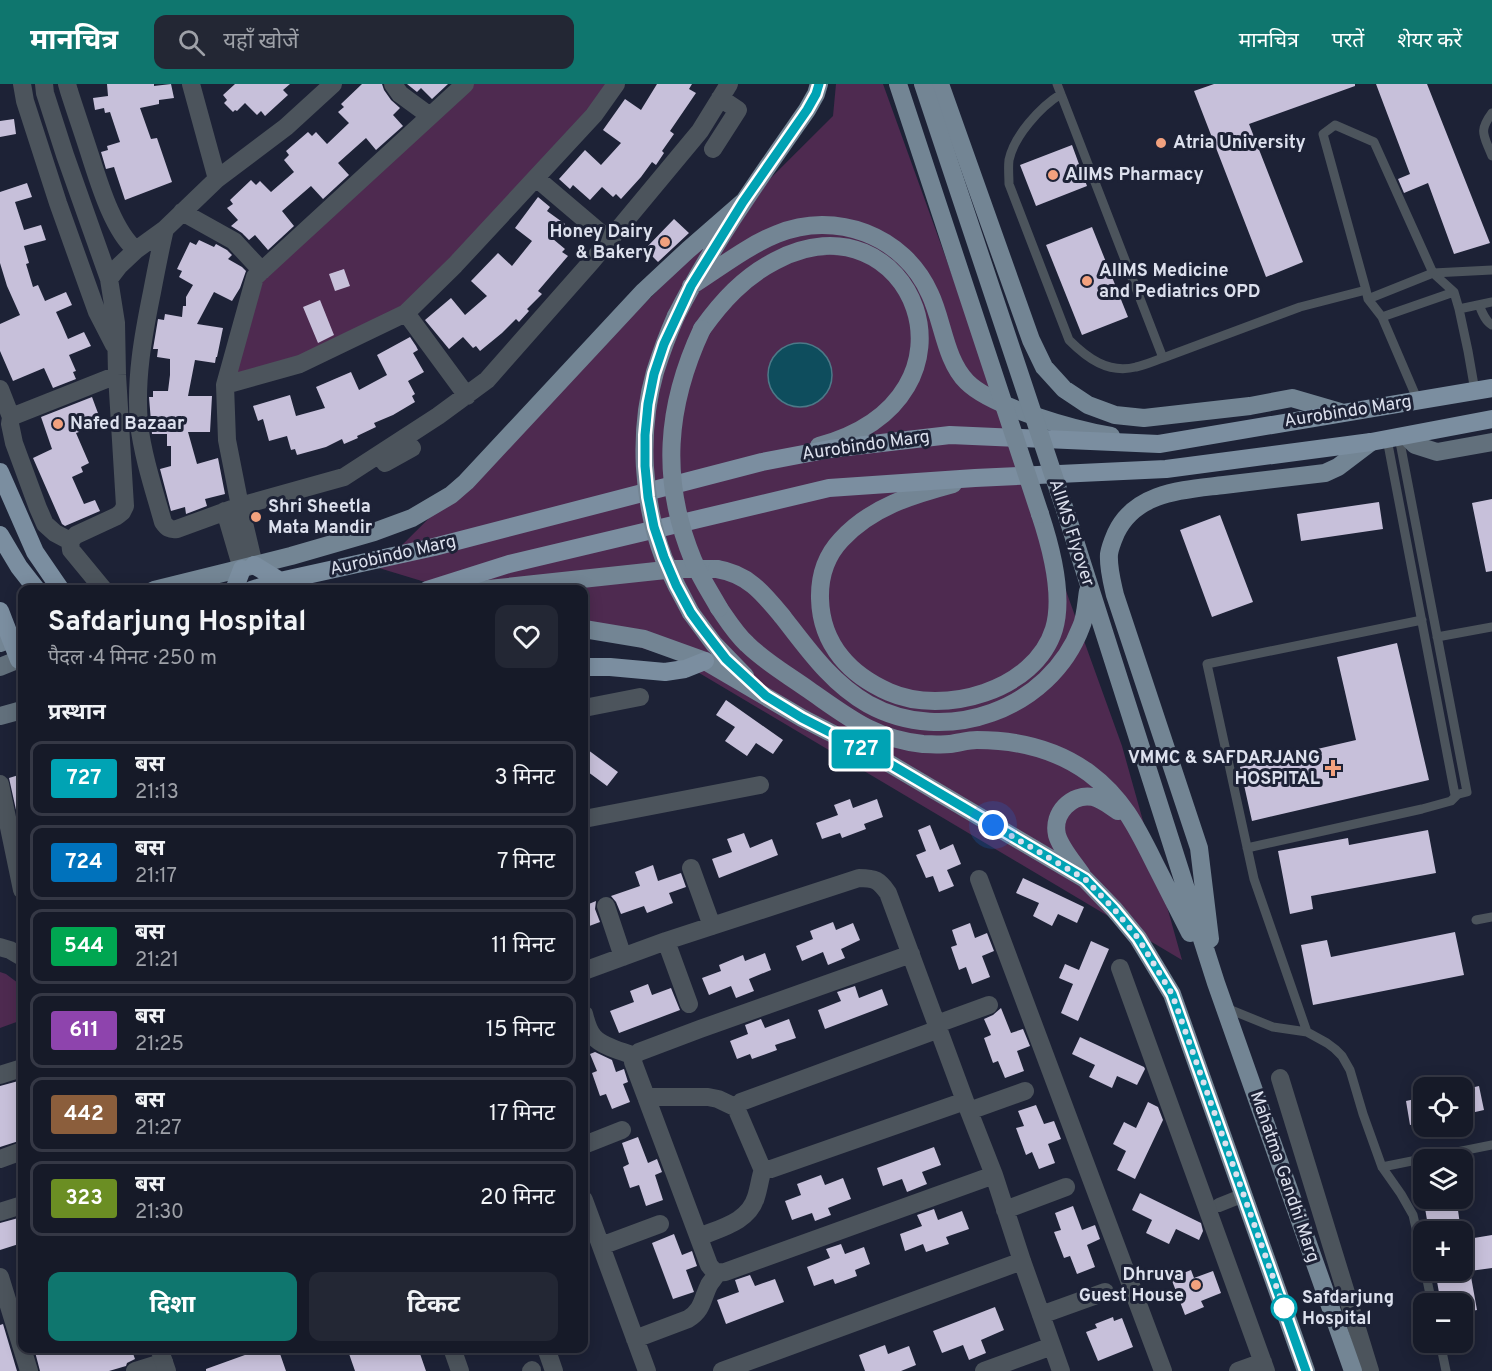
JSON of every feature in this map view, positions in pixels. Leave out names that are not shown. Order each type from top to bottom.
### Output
[{"type":"highway","name":"Aurobindo Marg","points":[[267,585],[434,547],[762,462],[830,449],[950,435],[1159,444],[1483,389]]},
{"type":"highway","name":"Aurobindo Marg","points":[[443,585],[509,564],[829,488],[1166,469],[1391,439],[1492,419]]},
{"type":"highway","points":[[0,472],[35,552],[57,585]]},
{"type":"highway","points":[[0,535],[18,567],[33,585]]},
{"type":"highway","points":[[237,585],[248,567],[280,581]]},
{"type":"highway","points":[[0,611],[18,653]]},
{"type":"highway","points":[[588,667],[665,672],[685,669],[705,661]]},
{"type":"main road","points":[[766,696],[726,659],[691,613],[676,585],[657,537],[648,497],[645,435],[654,374],[676,316],[691,286],[743,202],[807,110],[819,84]]},
{"type":"main road","points":[[898,84],[1049,542],[1055,571],[1057,614],[1050,641],[1043,653],[1023,672],[1004,684],[982,694],[952,700],[921,700],[891,693],[851,668],[834,647],[823,623],[820,595],[821,580],[826,566],[840,541],[857,525],[880,509],[914,495],[975,478]]},
{"type":"main road","name":"AIIMS Flyover","points":[[923,84],[1089,586],[1216,983]]},
{"type":"main road","points":[[940,84],[1031,340],[1044,367],[1064,388],[1088,405],[1115,415],[1144,418],[1250,406],[1292,398],[1340,412]]},
{"type":"main road","points":[[174,585],[374,532],[412,518],[451,495],[466,482],[644,291],[743,202]]},
{"type":"main road","points":[[691,286],[758,243],[788,230],[825,224],[864,231],[888,243],[917,271],[930,294],[952,360],[958,371],[973,388],[1016,409],[1086,432],[1159,444]]},
{"type":"main road","points":[[762,462],[842,439],[858,431],[886,412],[909,383],[920,350],[919,326],[913,303],[902,282],[875,259],[854,249],[831,245],[807,248],[785,255],[747,279],[723,302],[702,329],[680,387],[673,422],[671,457],[677,510],[694,561],[719,608],[745,643],[761,657],[851,720],[873,732],[898,740],[924,744],[949,744],[975,740],[1025,745],[1047,751],[1088,773],[1122,805],[1135,824],[1216,983]]},
{"type":"main road","points":[[1216,983],[1199,848],[1115,595],[1109,554],[1120,525],[1142,503],[1156,497],[1181,490],[1325,473],[1391,439],[1437,452],[1492,442]]},
{"type":"main road","points":[[524,585],[675,568],[717,569],[733,572],[748,581],[768,599],[832,677],[854,695],[869,705],[904,718],[940,722],[958,721],[994,713],[1011,705],[1041,684],[1065,657],[1082,624],[1089,586]]},
{"type":"main road","points":[[588,630],[644,639],[705,661],[802,718],[880,758],[1085,879]]},
{"type":"main road","points":[[0,667],[18,660]]},
{"type":"main road","points":[[0,716],[18,711]]},
{"type":"main road","points":[[1135,824],[1106,803],[1093,797],[1078,798],[1065,806],[1058,819],[1057,834],[1085,879],[1138,938],[1172,994],[1306,1371]]},
{"type":"main road","name":"Mahatma Gandhi Marg","points":[[1216,983],[1288,1163],[1353,1371]]},
{"type":"street","points":[[22,84],[25,101],[58,203],[97,312],[116,350]]},
{"type":"street","points":[[44,84],[65,155],[109,279],[116,322],[125,506],[117,516],[76,535],[70,541]]},
{"type":"street","points":[[67,84],[110,211],[130,245],[136,250]]},
{"type":"street","points":[[191,84],[217,179]]},
{"type":"street","points":[[109,279],[136,250],[165,230],[217,179],[286,127],[333,84]]},
{"type":"street","points":[[393,84],[400,94],[429,116]]},
{"type":"street","points":[[248,567],[232,509],[225,385],[255,277],[465,84]]},
{"type":"street","points":[[225,385],[300,364],[406,313],[455,265],[594,115],[616,84]]},
{"type":"street","points":[[165,230],[144,332],[139,370],[139,423],[163,522],[168,528],[177,529],[232,509],[344,477],[467,396],[487,380],[609,240],[700,131],[724,91],[738,110],[712,149]]},
{"type":"street","points":[[536,178],[609,240]]},
{"type":"street","points":[[182,212],[234,241],[262,271]]},
{"type":"street","points":[[406,313],[467,396]]},
{"type":"street","points":[[11,417],[117,375]]},
{"type":"street","points":[[0,389],[11,417],[14,443],[45,524],[55,533],[70,541]]},
{"type":"street","points":[[378,455],[383,464],[412,448]]},
{"type":"street","points":[[70,541],[71,550],[100,585]]},
{"type":"street","points":[[588,707],[640,697]]},
{"type":"street","points":[[0,784],[18,871]]},
{"type":"street","points":[[588,818],[760,786]]},
{"type":"street","points":[[691,868],[712,926]]},
{"type":"street","points":[[588,970],[666,941],[851,880],[872,878],[882,884],[888,893],[994,1175],[1061,1371]]},
{"type":"street","points":[[978,879],[1163,1371]]},
{"type":"street","points":[[606,906],[623,957]]},
{"type":"street","points":[[666,941],[689,1004]]},
{"type":"street","points":[[0,947],[18,955]]},
{"type":"street","points":[[717,1273],[709,1265],[633,1062],[634,1056],[639,1052],[700,1029],[911,954]]},
{"type":"street","points":[[1120,968],[1265,1366],[1238,1371]]},
{"type":"street","points":[[737,1108],[741,1102],[989,1005]]},
{"type":"street","points":[[589,1039],[634,1056]]},
{"type":"street","points":[[0,1075],[18,1069]]},
{"type":"street","points":[[1280,1078],[1370,1371]]},
{"type":"street","points":[[763,1169],[771,1169],[967,1106],[1025,1091]]},
{"type":"street","points":[[646,1097],[708,1097],[737,1108],[763,1169],[756,1198],[747,1215],[699,1237]]},
{"type":"street","points":[[588,1143],[622,1130]]},
{"type":"street","points":[[0,1159],[18,1152]]},
{"type":"street","points":[[717,1273],[737,1268],[994,1175]]},
{"type":"street","points":[[1005,1210],[1066,1187]]},
{"type":"street","points":[[1219,1205],[1244,1195]]},
{"type":"street","points":[[0,1212],[18,1205]]},
{"type":"street","points":[[588,1211],[647,1371]]},
{"type":"street","points":[[601,1246],[660,1224]]},
{"type":"street","points":[[722,1371],[1022,1261]]},
{"type":"street","points":[[635,1339],[696,1314],[717,1273]]},
{"type":"street","points":[[0,1277],[9,1295],[12,1328],[18,1343]]},
{"type":"street","points":[[1041,1315],[1105,1292]]},
{"type":"street","points":[[984,1371],[1052,1346]]},
{"type":"street","points":[[22,1353],[29,1371]]},
{"type":"street","points":[[454,1353],[460,1371]]},
{"type":"street","points":[[548,1353],[554,1371]]},
{"type":"street","points":[[140,1370],[163,1360]]},
{"type":"lane","points":[[1057,84],[1163,358]]},
{"type":"lane","points":[[1060,94],[1032,119],[1015,144],[1010,160],[1009,184],[1069,340],[1102,366],[1119,369],[1135,368],[1300,307],[1367,294],[1433,273],[1492,270]]},
{"type":"lane","points":[[1492,112],[1483,131],[1492,156]]},
{"type":"lane","points":[[1418,401],[1382,317],[1367,294],[1323,134],[1335,125],[1374,142],[1433,273],[1454,292],[1483,389]]},
{"type":"lane","points":[[1382,317],[1454,292]]},
{"type":"lane","points":[[1459,309],[1492,302]]},
{"type":"lane","points":[[1479,305],[1492,325]]},
{"type":"lane","points":[[1391,439],[1455,795],[1458,794]]},
{"type":"lane","points":[[1247,848],[1422,809],[1451,801],[1458,794],[1467,792],[1437,637],[1391,439]]},
{"type":"lane","points":[[1307,1032],[1254,879],[1207,664],[1422,620]]},
{"type":"lane","points":[[1437,637],[1492,627]]},
{"type":"lane","points":[[1476,920],[1492,917]]},
{"type":"lane","points":[[1224,1006],[1273,1028],[1307,1032],[1327,1042],[1342,1056],[1350,1070],[1382,1167],[1401,1194],[1414,1221]]},
{"type":"lane","points":[[1382,1167],[1492,1145]]},
{"type":"lane","points":[[1442,1353],[1446,1371]]},
{"type":"shaded area","points":[[474,84],[610,84],[591,110],[404,308],[298,361],[231,380],[261,280]]},
{"type":"shaded area","points":[[836,84],[883,84],[1122,746],[1182,960],[674,658],[588,631],[588,585],[435,585],[379,568],[833,116]]},
{"type":"shaded area","points":[[0,972],[18,983],[18,1021],[0,1028]]},
{"type":"water","points":[[800,343],[818,349],[826,357],[832,375],[826,393],[818,401],[800,407],[782,401],[774,393],[768,375],[774,357],[782,349]]},
{"type":"building","points":[[107,84],[154,84],[154,86],[171,84],[174,98],[159,100],[159,104],[140,108],[151,139],[157,138],[172,182],[125,200],[114,167],[106,169],[101,152],[108,150],[107,146],[120,142],[110,112],[105,113],[104,108],[95,110],[93,98],[108,96]]},
{"type":"building","points":[[235,84],[290,84],[283,90],[288,95],[265,116],[261,111],[257,115],[245,103],[233,112],[224,103],[227,100],[223,95]]},
{"type":"building","points":[[362,84],[382,84],[391,100],[400,108],[393,115],[403,126],[376,150],[366,138],[338,163],[349,175],[323,199],[311,186],[282,211],[294,226],[268,250],[255,235],[249,240],[231,226],[238,220],[227,208],[233,204],[230,200],[251,180],[256,185],[260,181],[271,192],[294,172],[284,160],[289,155],[286,151],[308,132],[312,136],[316,132],[327,144],[349,123],[338,112],[344,107],[341,104]]},
{"type":"building","points":[[407,84],[448,84],[432,99],[421,88],[417,92]]},
{"type":"building","points":[[657,84],[692,84],[689,89],[696,93],[670,131],[674,134],[662,151],[664,153],[656,165],[652,162],[621,199],[616,194],[613,197],[602,187],[590,200],[573,185],[570,189],[559,179],[585,150],[601,165],[621,143],[603,130],[625,99],[641,110]]},
{"type":"building","points":[[1214,84],[1355,84],[1355,86],[1249,124],[1303,262],[1266,277],[1194,91]]},
{"type":"building","points":[[1376,84],[1427,84],[1490,243],[1454,254],[1428,183],[1404,193],[1398,179],[1410,174]]},
{"type":"building","points":[[14,119],[16,134],[0,137],[0,121]]},
{"type":"building","name":"AIIMS Pharmacy","points":[[1072,145],[1087,186],[1036,206],[1020,165]]},
{"type":"building","points":[[27,183],[32,197],[15,202],[24,230],[41,225],[46,240],[24,246],[29,263],[26,264],[33,287],[38,285],[45,301],[66,292],[72,305],[56,312],[68,339],[84,332],[91,346],[69,355],[76,371],[73,372],[76,379],[53,388],[44,368],[13,381],[0,351],[0,324],[20,315],[0,263],[0,192]]},
{"type":"building","points":[[538,197],[550,207],[547,211],[565,224],[553,239],[565,249],[562,252],[568,256],[538,291],[542,294],[527,309],[529,311],[519,322],[516,319],[480,351],[476,346],[473,348],[463,337],[449,349],[425,320],[451,298],[465,315],[487,296],[471,281],[498,253],[512,266],[532,241],[515,228]]},
{"type":"building","points":[[674,219],[689,233],[658,262],[645,249]]},
{"type":"building","name":"AIIMS Medicine and Pediatrics OPD","points":[[1092,227],[1128,317],[1082,335],[1046,245]]},
{"type":"building","points":[[199,240],[214,247],[216,244],[227,250],[232,255],[228,259],[246,271],[232,301],[214,292],[197,324],[223,328],[215,363],[195,360],[188,396],[212,396],[210,432],[188,432],[197,464],[218,458],[225,494],[205,499],[207,506],[186,514],[185,507],[171,511],[160,469],[171,466],[171,446],[167,446],[167,434],[152,434],[149,397],[153,397],[153,391],[168,391],[170,359],[157,357],[158,349],[153,349],[158,319],[164,320],[165,314],[182,317],[186,297],[193,285],[179,277],[182,271],[177,269],[190,242],[196,245]]},
{"type":"building","points":[[344,269],[350,286],[335,291],[329,274]]},
{"type":"building","points":[[320,300],[334,335],[318,343],[303,307]]},
{"type":"building","points":[[410,337],[418,350],[413,353],[424,372],[408,381],[415,394],[412,396],[415,402],[374,423],[376,427],[344,444],[342,439],[326,447],[297,455],[295,449],[291,450],[287,436],[269,441],[263,419],[258,421],[253,406],[290,395],[296,416],[325,408],[316,387],[351,372],[359,390],[387,375],[377,355]]},
{"type":"building","points":[[92,397],[102,424],[76,433],[89,463],[81,467],[83,472],[72,477],[84,504],[95,500],[100,511],[65,526],[62,524],[33,458],[52,449],[41,417]]},
{"type":"building","points":[[1492,499],[1492,571],[1486,572],[1472,503]]},
{"type":"building","points":[[1379,502],[1383,529],[1301,541],[1297,514]]},
{"type":"building","points":[[1220,515],[1253,602],[1212,617],[1180,530]]},
{"type":"building","points":[[1397,643],[1429,780],[1252,821],[1240,767],[1356,740],[1337,657]]},
{"type":"building","points":[[726,700],[783,740],[773,754],[756,743],[747,756],[725,741],[735,727],[716,715]]},
{"type":"building","points":[[588,750],[618,772],[607,786],[588,772]]},
{"type":"building","points":[[18,775],[18,819],[9,778]]},
{"type":"building","points":[[850,799],[853,808],[877,799],[883,817],[864,824],[866,829],[842,838],[840,833],[822,839],[816,823],[838,815],[834,805]]},
{"type":"building","points":[[930,825],[940,850],[953,844],[961,864],[947,870],[954,886],[939,892],[933,876],[926,878],[916,855],[926,851],[918,830]]},
{"type":"building","points":[[1428,830],[1436,873],[1311,896],[1313,909],[1290,914],[1278,851],[1348,838],[1349,845]]},
{"type":"building","points":[[744,833],[750,848],[772,839],[778,855],[719,878],[712,859],[732,852],[727,839]]},
{"type":"building","points":[[653,865],[658,881],[681,873],[686,887],[669,893],[673,903],[647,913],[644,906],[621,914],[611,896],[640,886],[635,872]]},
{"type":"building","points":[[1023,878],[1084,907],[1077,923],[1058,914],[1052,926],[1033,916],[1039,903],[1016,893]]},
{"type":"building","points":[[596,901],[595,909],[600,922],[588,926],[588,904]]},
{"type":"building","points":[[833,922],[836,930],[853,923],[860,940],[841,949],[845,958],[828,965],[823,952],[802,961],[796,946],[813,939],[810,931]]},
{"type":"building","points":[[970,923],[975,938],[987,933],[994,951],[982,956],[990,977],[972,984],[966,967],[959,970],[951,947],[957,945],[952,930]]},
{"type":"building","points":[[1455,932],[1464,975],[1313,1005],[1301,945],[1327,940],[1331,957]]},
{"type":"building","points":[[1091,941],[1109,949],[1078,1021],[1061,1013],[1073,984],[1059,978],[1065,964],[1079,970]]},
{"type":"building","points":[[765,953],[771,970],[749,979],[754,991],[736,998],[731,986],[709,995],[702,978],[721,971],[719,965],[743,955],[745,961]]},
{"type":"building","points":[[648,984],[652,995],[671,988],[680,1010],[619,1033],[610,1011],[634,1002],[630,991]]},
{"type":"building","points":[[855,986],[859,998],[882,989],[888,1005],[825,1029],[818,1010],[841,1001],[837,992]]},
{"type":"building","points":[[1001,1008],[1011,1033],[1023,1029],[1030,1046],[1017,1051],[1024,1071],[1005,1078],[998,1061],[993,1063],[984,1038],[991,1035],[984,1019]]},
{"type":"building","points":[[761,1019],[765,1028],[789,1019],[796,1038],[775,1045],[777,1050],[752,1059],[750,1054],[737,1059],[730,1041],[748,1034],[745,1025]]},
{"type":"building","points":[[1080,1037],[1144,1067],[1137,1085],[1117,1076],[1112,1088],[1089,1077],[1095,1065],[1072,1054]]},
{"type":"building","points":[[595,1052],[612,1060],[616,1072],[624,1069],[628,1082],[623,1084],[630,1102],[612,1109],[606,1094],[600,1096],[592,1073],[597,1071],[590,1054]]},
{"type":"building","points":[[18,1081],[18,1141],[0,1147],[0,1086]]},
{"type":"building","points":[[1479,1086],[1484,1110],[1473,1112],[1473,1087]]},
{"type":"building","points":[[1413,1099],[1413,1124],[1410,1125],[1406,1101]]},
{"type":"building","points":[[1148,1102],[1158,1107],[1163,1120],[1135,1179],[1117,1170],[1126,1151],[1113,1144],[1124,1122],[1136,1128]]},
{"type":"building","points":[[1036,1105],[1044,1124],[1054,1121],[1061,1139],[1048,1144],[1055,1163],[1039,1169],[1032,1152],[1026,1155],[1016,1128],[1024,1126],[1018,1111]]},
{"type":"building","points":[[638,1137],[648,1163],[657,1159],[662,1172],[655,1175],[663,1200],[646,1206],[639,1185],[630,1188],[623,1167],[629,1164],[622,1143]]},
{"type":"building","points":[[934,1147],[941,1165],[922,1172],[927,1184],[907,1192],[902,1179],[883,1186],[877,1168]]},
{"type":"building","points":[[821,1175],[825,1185],[843,1178],[851,1199],[828,1208],[831,1215],[815,1221],[812,1213],[792,1220],[785,1201],[801,1195],[797,1184]]},
{"type":"building","points":[[1140,1193],[1201,1223],[1203,1231],[1199,1240],[1176,1229],[1169,1244],[1146,1233],[1152,1220],[1132,1210]]},
{"type":"building","points":[[1073,1206],[1082,1230],[1095,1225],[1100,1239],[1087,1245],[1095,1267],[1077,1274],[1070,1256],[1064,1258],[1054,1232],[1061,1230],[1055,1213]]},
{"type":"building","points":[[934,1209],[938,1220],[962,1211],[969,1229],[946,1237],[949,1244],[926,1252],[923,1244],[905,1251],[900,1234],[922,1226],[917,1215]]},
{"type":"building","points":[[1425,1209],[1458,1209],[1459,1221],[1427,1221]]},
{"type":"building","points":[[18,1218],[18,1244],[0,1250],[0,1223]]},
{"type":"building","points":[[674,1234],[682,1255],[692,1251],[697,1266],[686,1270],[694,1292],[673,1299],[652,1243]]},
{"type":"building","points":[[1492,1235],[1492,1268],[1473,1271],[1473,1238]]},
{"type":"building","points":[[841,1244],[845,1254],[864,1247],[870,1264],[855,1270],[857,1276],[835,1284],[833,1279],[814,1286],[807,1267],[830,1258],[826,1249]]},
{"type":"building","name":"Dhruva Guest House","points":[[1191,1270],[1194,1278],[1213,1271],[1221,1293],[1201,1301],[1204,1307],[1185,1315],[1171,1278]]},
{"type":"building","points":[[750,1275],[755,1286],[775,1279],[784,1302],[726,1324],[717,1300],[739,1292],[735,1280]]},
{"type":"building","points":[[1437,1281],[1472,1281],[1477,1310],[1473,1311],[1473,1293],[1439,1293]]},
{"type":"building","points":[[995,1307],[1004,1330],[981,1340],[986,1353],[969,1360],[963,1345],[942,1353],[933,1331]]},
{"type":"building","points":[[1113,1317],[1114,1321],[1122,1318],[1133,1347],[1098,1361],[1086,1332],[1097,1328],[1095,1324]]},
{"type":"building","points":[[3,1324],[17,1371],[0,1371],[0,1325]]},
{"type":"building","points":[[885,1345],[888,1354],[909,1346],[916,1365],[901,1371],[865,1371],[859,1355]]},
{"type":"building","points":[[35,1353],[133,1353],[135,1359],[126,1366],[109,1371],[40,1371]]},
{"type":"building","points":[[250,1353],[280,1353],[286,1371],[206,1371],[206,1369]]},
{"type":"building","points":[[349,1353],[420,1353],[426,1371],[355,1371]]},
{"type":"bus line","name":"727","points":[[819,84],[807,110],[743,202],[691,286],[664,344],[654,374],[648,404],[645,466],[654,527],[664,557],[676,585],[702,628],[726,659],[766,696],[802,718],[880,758],[1085,879],[1138,938],[1172,994],[1306,1371]]},
{"type":"place","name":"Atria University","points":[[1161,143]]},
{"type":"place","name":"AIIMS Pharmacy","points":[[1053,175]]},
{"type":"place","name":"Honey Dairy & Bakery","points":[[665,242]]},
{"type":"place","name":"AIIMS Medicine and Pediatrics OPD","points":[[1087,281]]},
{"type":"place","name":"Nafed Bazaar","points":[[58,424]]},
{"type":"place","name":"Shri Sheetla Mata Mandir","points":[[256,517]]},
{"type":"place","name":"VMMC & SAFDARJANG HOSPITAL","points":[[1333,768]]},
{"type":"place","name":"Dhruva Guest House","points":[[1196,1285]]},
{"type":"place","name":"Safdarjung Hospital","points":[[1284,1308]]},
{"type":"route","points":[[993,825],[1085,879],[1138,938],[1172,994],[1284,1308]]}]
